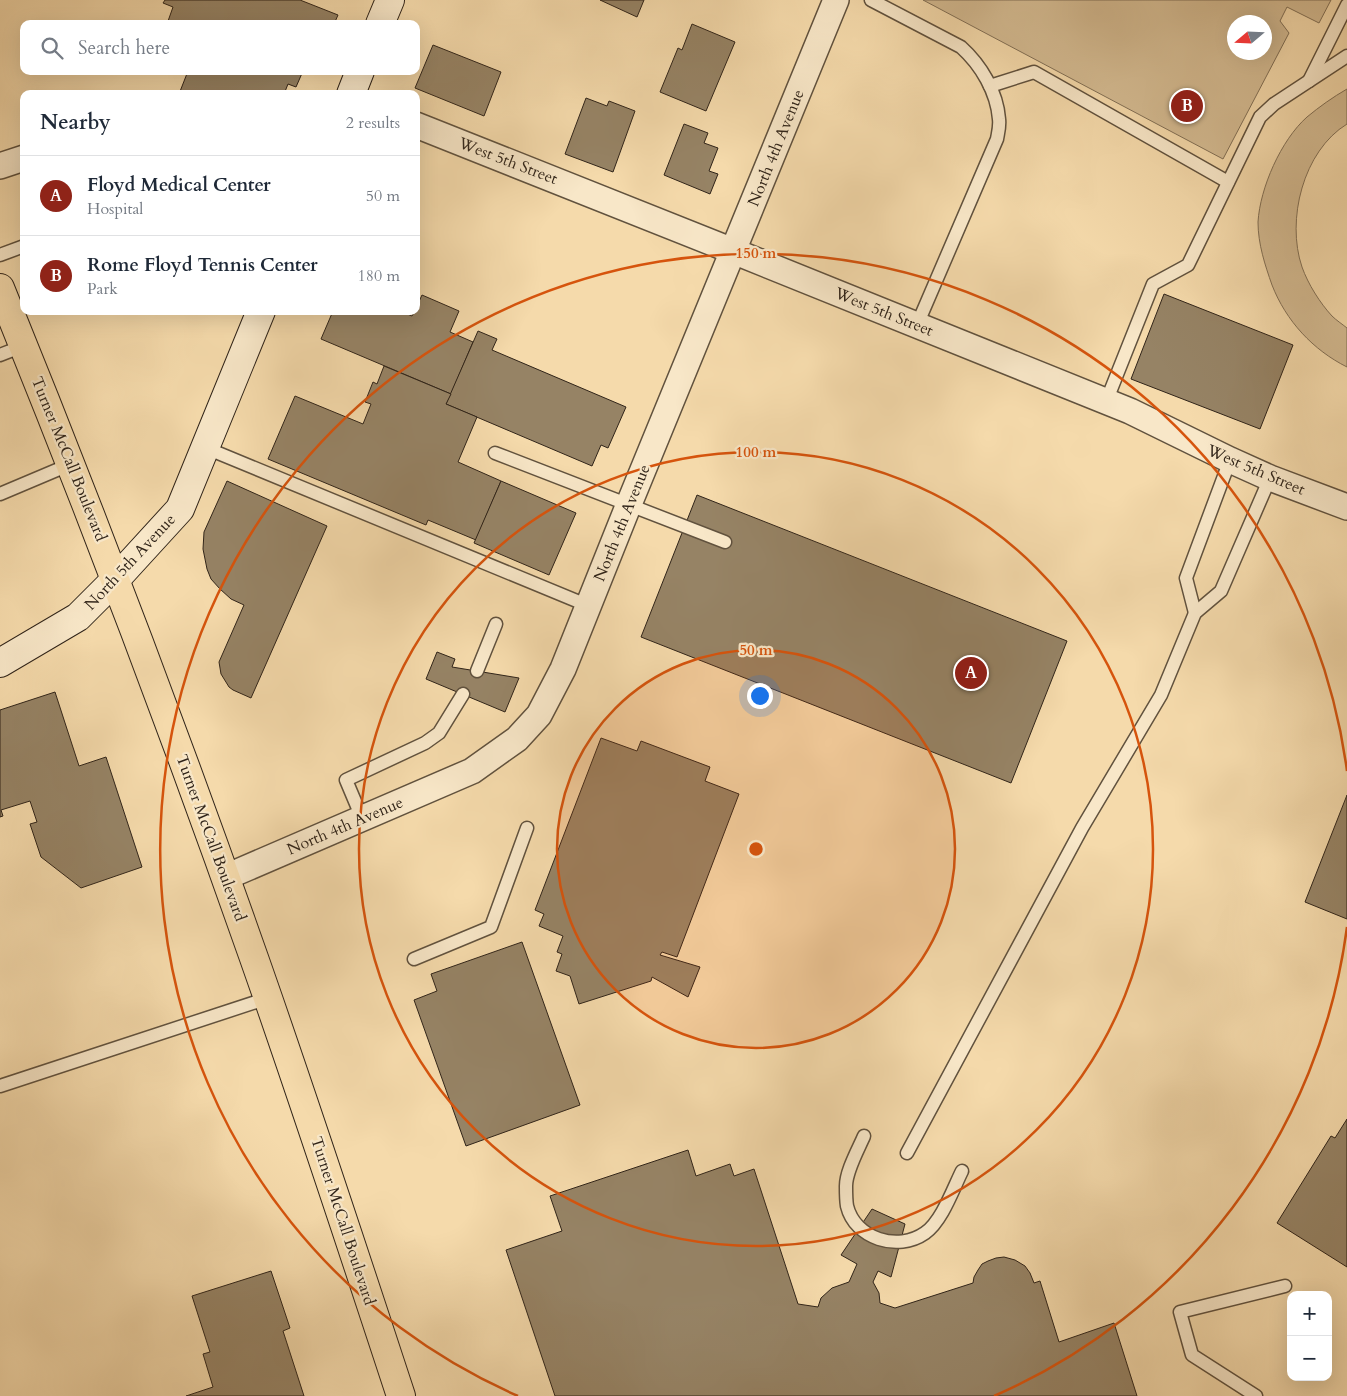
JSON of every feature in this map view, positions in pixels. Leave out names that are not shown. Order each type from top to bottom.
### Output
[{"type":"main road","name":"Turner McCall Boulevard","points":[[0,288],[12,350],[71,464],[116,579],[226,877],[401,1396]]},
{"type":"street","points":[[382,20],[390,0]]},
{"type":"street","name":"North 4th Avenue","points":[[226,877],[472,771],[517,739],[538,715],[563,669],[836,0]]},
{"type":"street","points":[[352,90],[358,75]]},
{"type":"street","name":"West 5th Street","points":[[420,127],[734,251],[1106,402],[1270,478],[1347,507]]},
{"type":"street","points":[[0,166],[20,159]]},
{"type":"street","name":"North 5th Avenue","points":[[0,663],[78,617],[116,579],[180,509],[259,315]]},
{"type":"lane","points":[[871,0],[961,47],[972,58],[990,86],[1000,121],[997,139],[916,325]]},
{"type":"lane","points":[[1309,81],[1347,5]]},
{"type":"lane","points":[[1106,402],[1153,284],[1188,265],[1260,117],[1274,104],[1347,56]]},
{"type":"lane","points":[[990,86],[1034,72],[1228,182]]},
{"type":"lane","points":[[0,255],[20,248]]},
{"type":"lane","points":[[206,448],[589,606]]},
{"type":"lane","points":[[495,453],[725,542]]},
{"type":"lane","points":[[1195,613],[1186,578],[1230,460]]},
{"type":"lane","points":[[0,494],[71,464]]},
{"type":"lane","points":[[906,1153],[1082,828],[1161,695],[1195,613],[1221,591],[1270,478]]},
{"type":"lane","points":[[477,671],[496,624]]},
{"type":"lane","points":[[362,818],[346,780],[425,743],[440,733],[463,694]]},
{"type":"lane","points":[[414,959],[491,927],[527,828]]},
{"type":"lane","points":[[0,1086],[268,998]]},
{"type":"lane","points":[[864,1136],[846,1184],[847,1206],[855,1222],[862,1230],[880,1240],[896,1242],[911,1240],[925,1233],[936,1223],[962,1171]]},
{"type":"lane","points":[[1256,1396],[1192,1355],[1180,1312],[1285,1286]]},
{"type":"shaded area","points":[[923,0],[1331,0],[1319,23],[1287,7],[1280,21],[1289,33],[1223,159]]},
{"type":"shaded area","points":[[1347,89],[1347,124],[1332,136],[1319,151],[1309,169],[1302,188],[1296,229],[1302,267],[1308,280],[1328,311],[1347,328],[1347,367],[1312,343],[1285,311],[1272,285],[1264,262],[1258,222],[1263,194],[1268,180],[1289,138],[1307,117]]},
{"type":"building","points":[[165,0],[300,0],[338,15],[336,20],[168,20],[173,7],[163,3]]},
{"type":"building","points":[[600,0],[644,0],[637,17]]},
{"type":"building","points":[[692,24],[735,42],[706,111],[660,92],[678,48],[682,50]]},
{"type":"building","points":[[433,45],[501,72],[484,116],[415,88]]},
{"type":"building","points":[[186,75],[301,75],[296,87],[288,84],[286,90],[181,90]]},
{"type":"building","points":[[586,98],[607,106],[609,101],[635,111],[613,172],[565,154]]},
{"type":"building","points":[[684,124],[708,133],[704,143],[718,148],[709,171],[718,174],[710,194],[664,175]]},
{"type":"building","points":[[1164,294],[1293,345],[1260,429],[1131,379]]},
{"type":"building","points":[[422,295],[459,311],[450,332],[473,342],[451,394],[321,339],[331,315],[420,315],[420,299]]},
{"type":"building","points":[[478,331],[497,339],[492,350],[626,407],[608,448],[601,445],[592,466],[446,404]]},
{"type":"building","points":[[384,366],[451,394],[446,404],[477,417],[458,462],[501,481],[476,540],[428,520],[426,525],[268,459],[295,396],[363,424],[371,404],[365,402],[373,382],[377,384]]},
{"type":"building","points":[[227,481],[327,526],[251,698],[229,687],[221,674],[219,662],[244,605],[231,599],[211,579],[203,549],[204,532]]},
{"type":"building","points":[[501,481],[576,513],[549,575],[474,543]]},
{"type":"building","points":[[697,495],[1067,641],[1011,783],[641,637]]},
{"type":"building","points":[[437,652],[455,659],[452,667],[519,678],[505,712],[426,679]]},
{"type":"building","points":[[55,692],[79,766],[106,757],[142,867],[81,888],[41,857],[30,824],[37,822],[30,801],[1,810],[3,816],[0,817],[0,710]]},
{"type":"building","points":[[601,738],[637,751],[641,741],[710,767],[705,781],[739,794],[677,957],[662,952],[660,955],[700,967],[688,997],[652,977],[651,981],[579,1004],[570,976],[556,971],[562,954],[557,952],[563,936],[539,926],[544,914],[535,910]]},
{"type":"building","points":[[1347,795],[1347,919],[1305,902]]},
{"type":"building","points":[[522,942],[580,1105],[466,1146],[414,1000],[437,991],[431,974]]},
{"type":"building","points":[[1347,1119],[1347,1267],[1277,1223],[1331,1136],[1335,1138]]},
{"type":"building","points":[[688,1150],[696,1176],[730,1164],[734,1176],[754,1169],[798,1304],[818,1307],[821,1298],[832,1288],[849,1282],[857,1264],[841,1255],[872,1209],[905,1224],[891,1277],[878,1271],[873,1282],[879,1293],[880,1303],[895,1308],[973,1283],[974,1277],[982,1264],[988,1261],[1004,1257],[1015,1260],[1025,1266],[1034,1283],[1040,1281],[1059,1342],[1114,1323],[1137,1396],[555,1396],[506,1250],[562,1231],[550,1196]]},
{"type":"building","points":[[271,1271],[290,1328],[283,1331],[304,1396],[186,1396],[213,1387],[203,1354],[210,1352],[192,1296]]},
{"type":"place","name":"Rome Floyd Tennis Center","points":[[1187,106]]},
{"type":"place","name":"Floyd Medical Center","points":[[971,673]]}]
